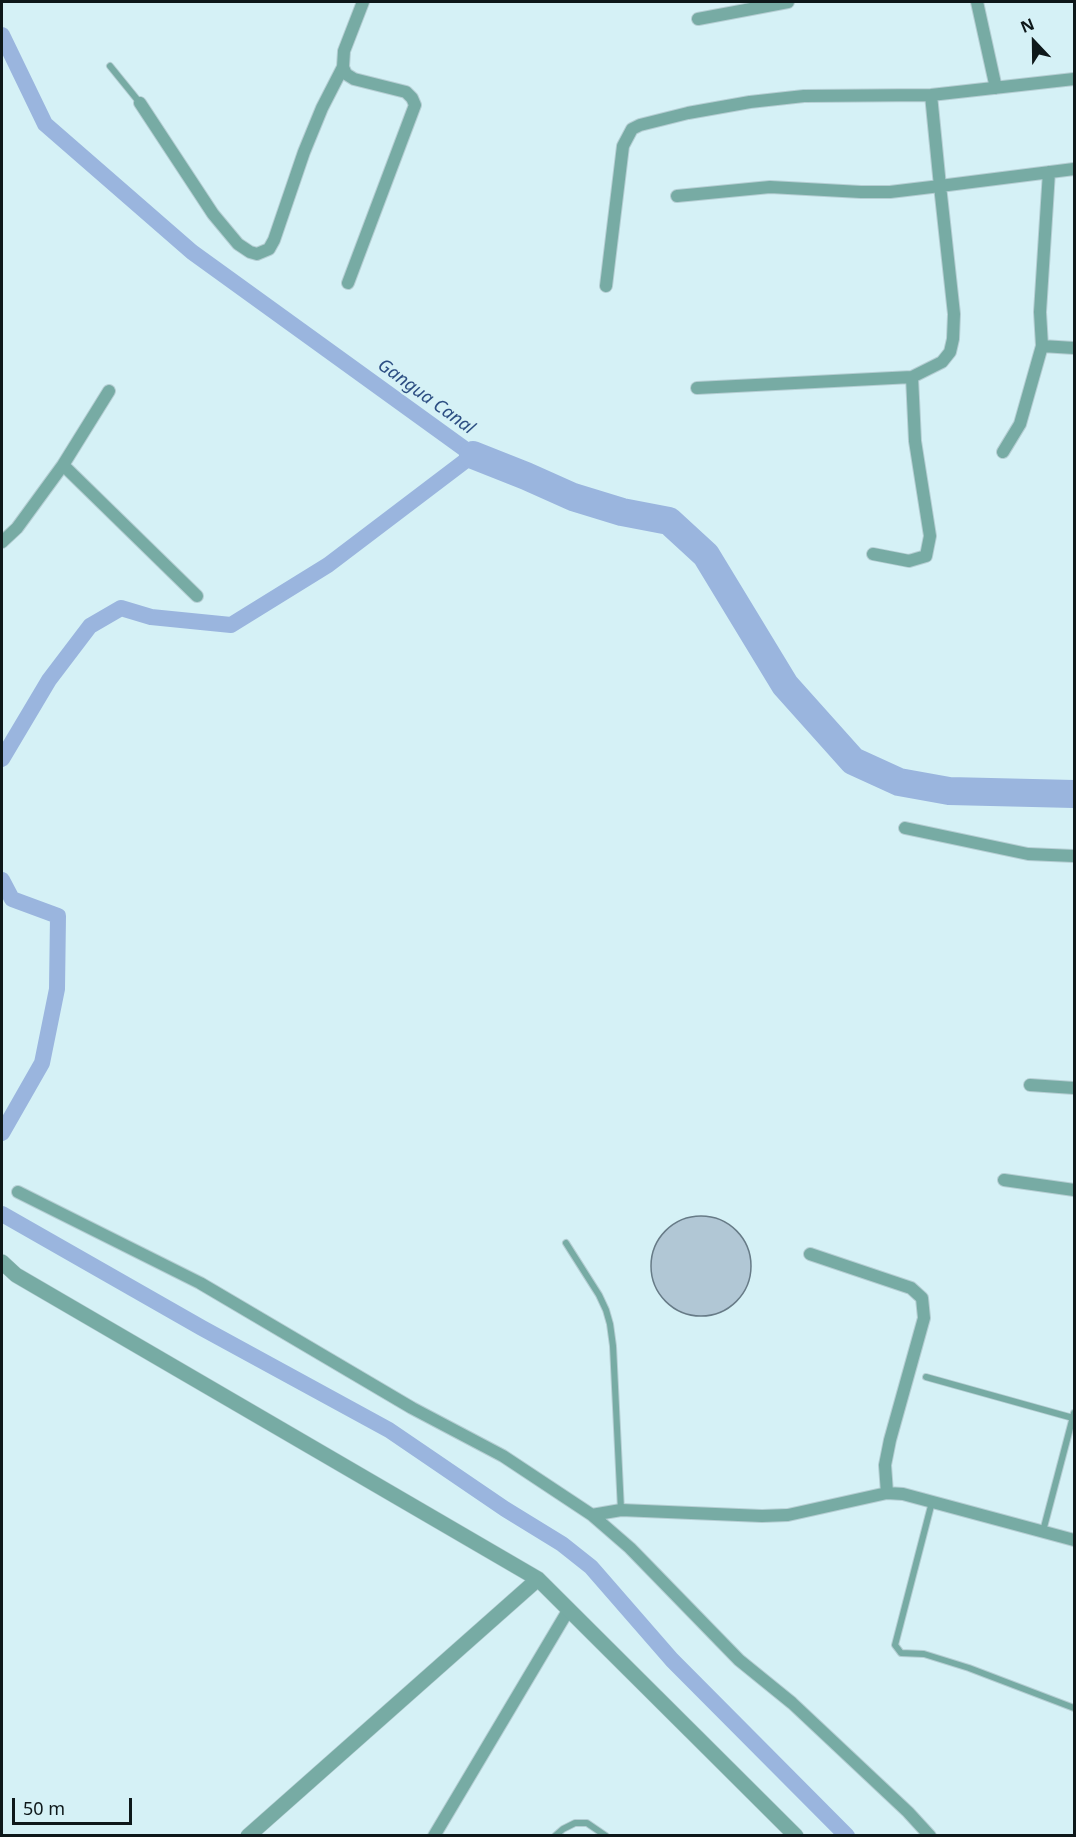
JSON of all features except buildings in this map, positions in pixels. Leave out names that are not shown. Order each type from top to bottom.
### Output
[{"type":"street","points":[[140,103],[213,214],[238,244],[257,254],[269,249],[304,152],[322,108],[343,67],[344,51],[363,2]]},
{"type":"street","points":[[698,19],[788,2]]},
{"type":"street","points":[[977,2],[996,88]]},
{"type":"street","points":[[343,67],[346,74],[354,79],[406,92],[415,105],[348,283]]},
{"type":"street","points":[[606,286],[623,146],[632,129],[648,122],[750,102],[804,96],[931,95],[1074,79]]},
{"type":"street","points":[[697,388],[912,377],[942,362],[950,352],[954,314],[931,95]]},
{"type":"street","points":[[677,196],[770,187],[890,192],[1074,169]]},
{"type":"street","points":[[1003,452],[1020,424],[1042,346],[1040,312],[1049,172]]},
{"type":"street","points":[[1042,346],[1074,348]]},
{"type":"street","points":[[873,554],[909,561],[926,556],[930,536],[915,441],[912,377]]},
{"type":"street","points":[[2,542],[17,528],[63,465],[109,391]]},
{"type":"street","points":[[63,465],[197,596]]},
{"type":"street","points":[[905,828],[1028,854],[1074,855]]},
{"type":"street","points":[[1030,1085],[1074,1088]]},
{"type":"street","points":[[1004,1180],[1074,1190]]},
{"type":"street","points":[[18,1192],[200,1283],[401,1402],[503,1456],[592,1515],[630,1548],[739,1660],[792,1703],[908,1812],[930,1836]]},
{"type":"street","points":[[810,1254],[911,1288],[922,1298],[924,1318],[885,1465],[887,1493]]},
{"type":"street","points":[[2,1262],[16,1275],[538,1579],[796,1836]]},
{"type":"street","points":[[592,1515],[621,1510],[788,1515],[887,1493],[903,1494],[1074,1540]]},
{"type":"street","points":[[248,1836],[538,1579]]},
{"type":"street","points":[[434,1836],[569,1609]]},
{"type":"lane","points":[[110,66],[132,90],[140,103]]},
{"type":"lane","points":[[566,1244],[599,1295],[609,1324],[613,1346],[621,1510]]},
{"type":"lane","points":[[926,1377],[1074,1415],[1043,1531]]},
{"type":"lane","points":[[932,1502],[896,1645],[901,1653],[924,1654],[969,1668],[1074,1708]]},
{"type":"lane","points":[[555,1836],[575,1823],[587,1823],[606,1836]]},
{"type":"waterway","name":"Gangua Canal","points":[[2,35],[45,124],[192,252],[473,455],[328,565],[231,625],[151,617],[121,608],[90,626],[49,680],[2,759]]},
{"type":"waterway","points":[[473,455],[573,497],[622,512],[669,521],[706,555],[785,685],[853,761],[899,782],[949,791],[1074,794]]},
{"type":"waterway","name":"Gangua Canal","points":[[2,880],[12,899],[58,916],[57,989],[42,1063],[2,1133]]},
{"type":"waterway","points":[[2,1214],[202,1328],[389,1430],[505,1509],[562,1544],[591,1567],[672,1660],[847,1836]]}]
